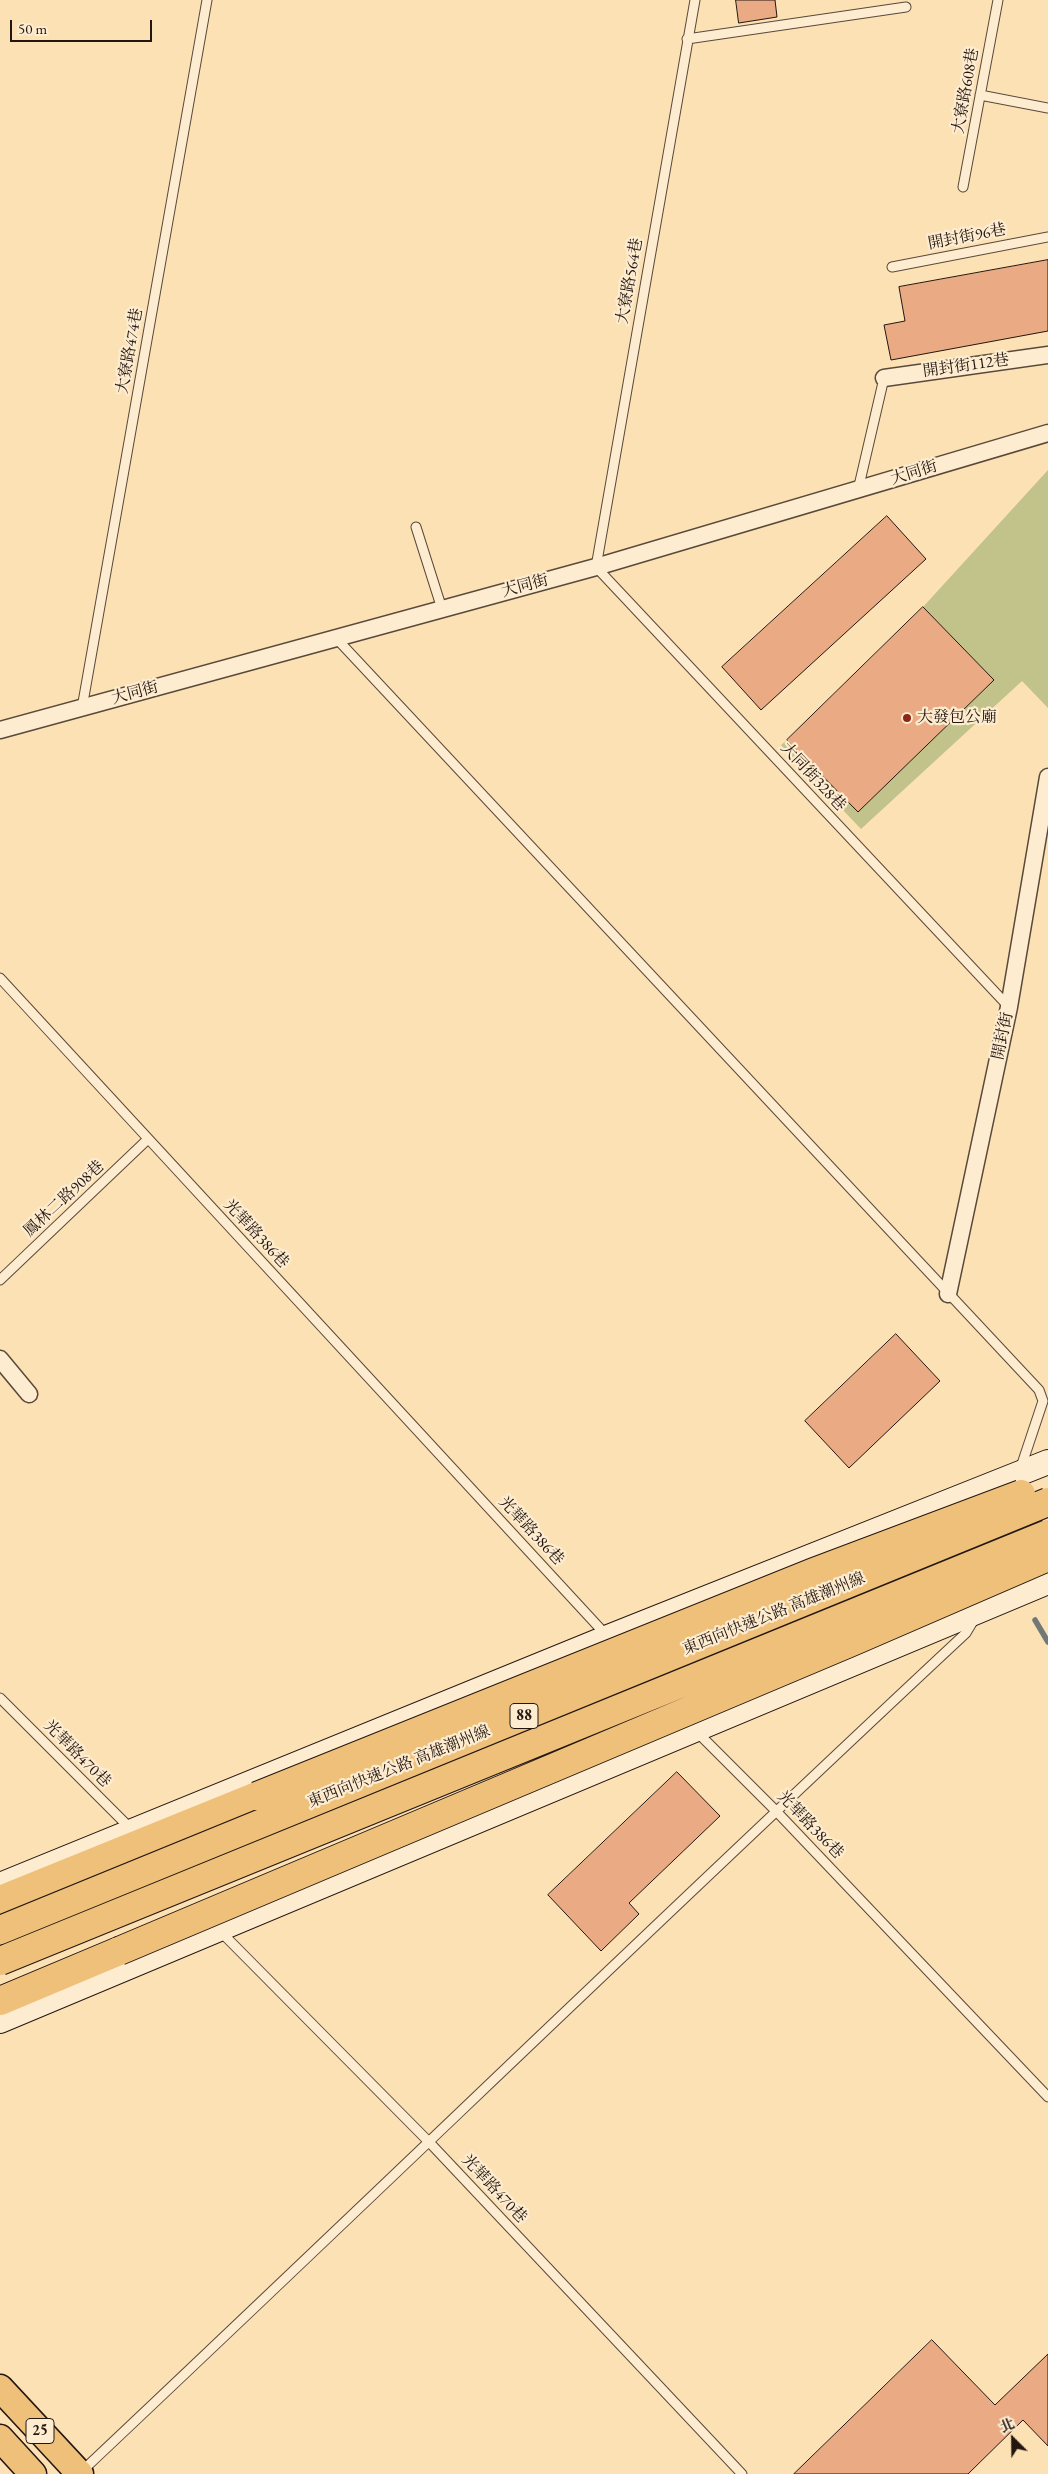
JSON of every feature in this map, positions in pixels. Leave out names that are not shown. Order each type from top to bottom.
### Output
[{"type":"highway","points":[[0,1900],[814,1572],[1048,1483]]},
{"type":"highway","name":"東西向快速公路 高雄潮州線","points":[[0,1930],[1048,1502]]},
{"type":"highway","name":"東西向快速公路 高雄潮州線","points":[[0,1961],[1048,1534]]},
{"type":"highway","points":[[0,2001],[854,1641],[1048,1557]]},
{"type":"main road","points":[[0,1885],[608,1637],[1020,1471],[1048,1462]]},
{"type":"main road","points":[[0,2021],[694,1730],[983,1601],[1048,1582]]},
{"type":"main road","name":"25","points":[[0,2388],[80,2474]]},
{"type":"main road","name":"25","points":[[0,2438],[33,2474]]},
{"type":"street","name":"開封街112巷","points":[[884,378],[1048,355]]},
{"type":"street","name":"大同街","points":[[0,730],[596,567],[1048,433]]},
{"type":"street","name":"開封街","points":[[948,1294],[1009,1007],[1048,777]]},
{"type":"street","points":[[0,1360],[29,1394]]},
{"type":"lane","name":"大寮路474巷","points":[[82,708],[207,0]]},
{"type":"lane","name":"大寮路564巷","points":[[596,567],[695,0]]},
{"type":"lane","name":"大寮路608巷","points":[[963,187],[998,0]]},
{"type":"lane","points":[[687,39],[906,7]]},
{"type":"lane","points":[[980,95],[1048,108]]},
{"type":"lane","name":"開封街96巷","points":[[892,267],[1048,237]]},
{"type":"lane","points":[[858,490],[884,378]]},
{"type":"lane","points":[[416,527],[442,609]]},
{"type":"lane","name":"大同街328巷","points":[[596,567],[1009,1007]]},
{"type":"lane","points":[[336,638],[1039,1390],[1043,1401],[1004,1527]]},
{"type":"lane","name":"光華路386巷","points":[[0,978],[648,1680]]},
{"type":"lane","name":"鳳林二路908巷","points":[[0,1280],[148,1139]]},
{"type":"lane","points":[[80,2474],[430,2143],[776,1811],[966,1633],[983,1601],[998,1545]]},
{"type":"lane","name":"光華路386巷","points":[[654,1687],[694,1730],[776,1811],[1048,2097]]},
{"type":"lane","name":"光華路470巷","points":[[0,1698],[133,1831]]},
{"type":"lane","name":"光華路470巷","points":[[218,1929],[430,2143],[742,2474]]},
{"type":"green space","points":[[1048,470],[1048,708],[1022,681],[861,829],[781,745],[787,740],[858,812],[994,680],[923,607]]},
{"type":"building","points":[[736,0],[775,0],[777,17],[739,23]]},
{"type":"building","points":[[1048,260],[1048,331],[891,360],[884,325],[905,321],[899,287]]},
{"type":"building","points":[[887,516],[926,559],[761,710],[722,667]]},
{"type":"building","name":"大發包公廟","points":[[923,607],[994,680],[858,812],[787,740]]},
{"type":"building","points":[[896,1334],[940,1381],[849,1468],[805,1421]]},
{"type":"building","points":[[677,1772],[720,1816],[629,1903],[639,1914],[601,1951],[548,1895]]},
{"type":"building","points":[[932,2340],[995,2405],[1048,2354],[1048,2446],[1023,2420],[968,2474],[794,2474]]},
{"type":"waterway","points":[[1035,1620],[1048,1642]]},
{"type":"place","name":"大發包公廟","points":[[907,718]]}]
